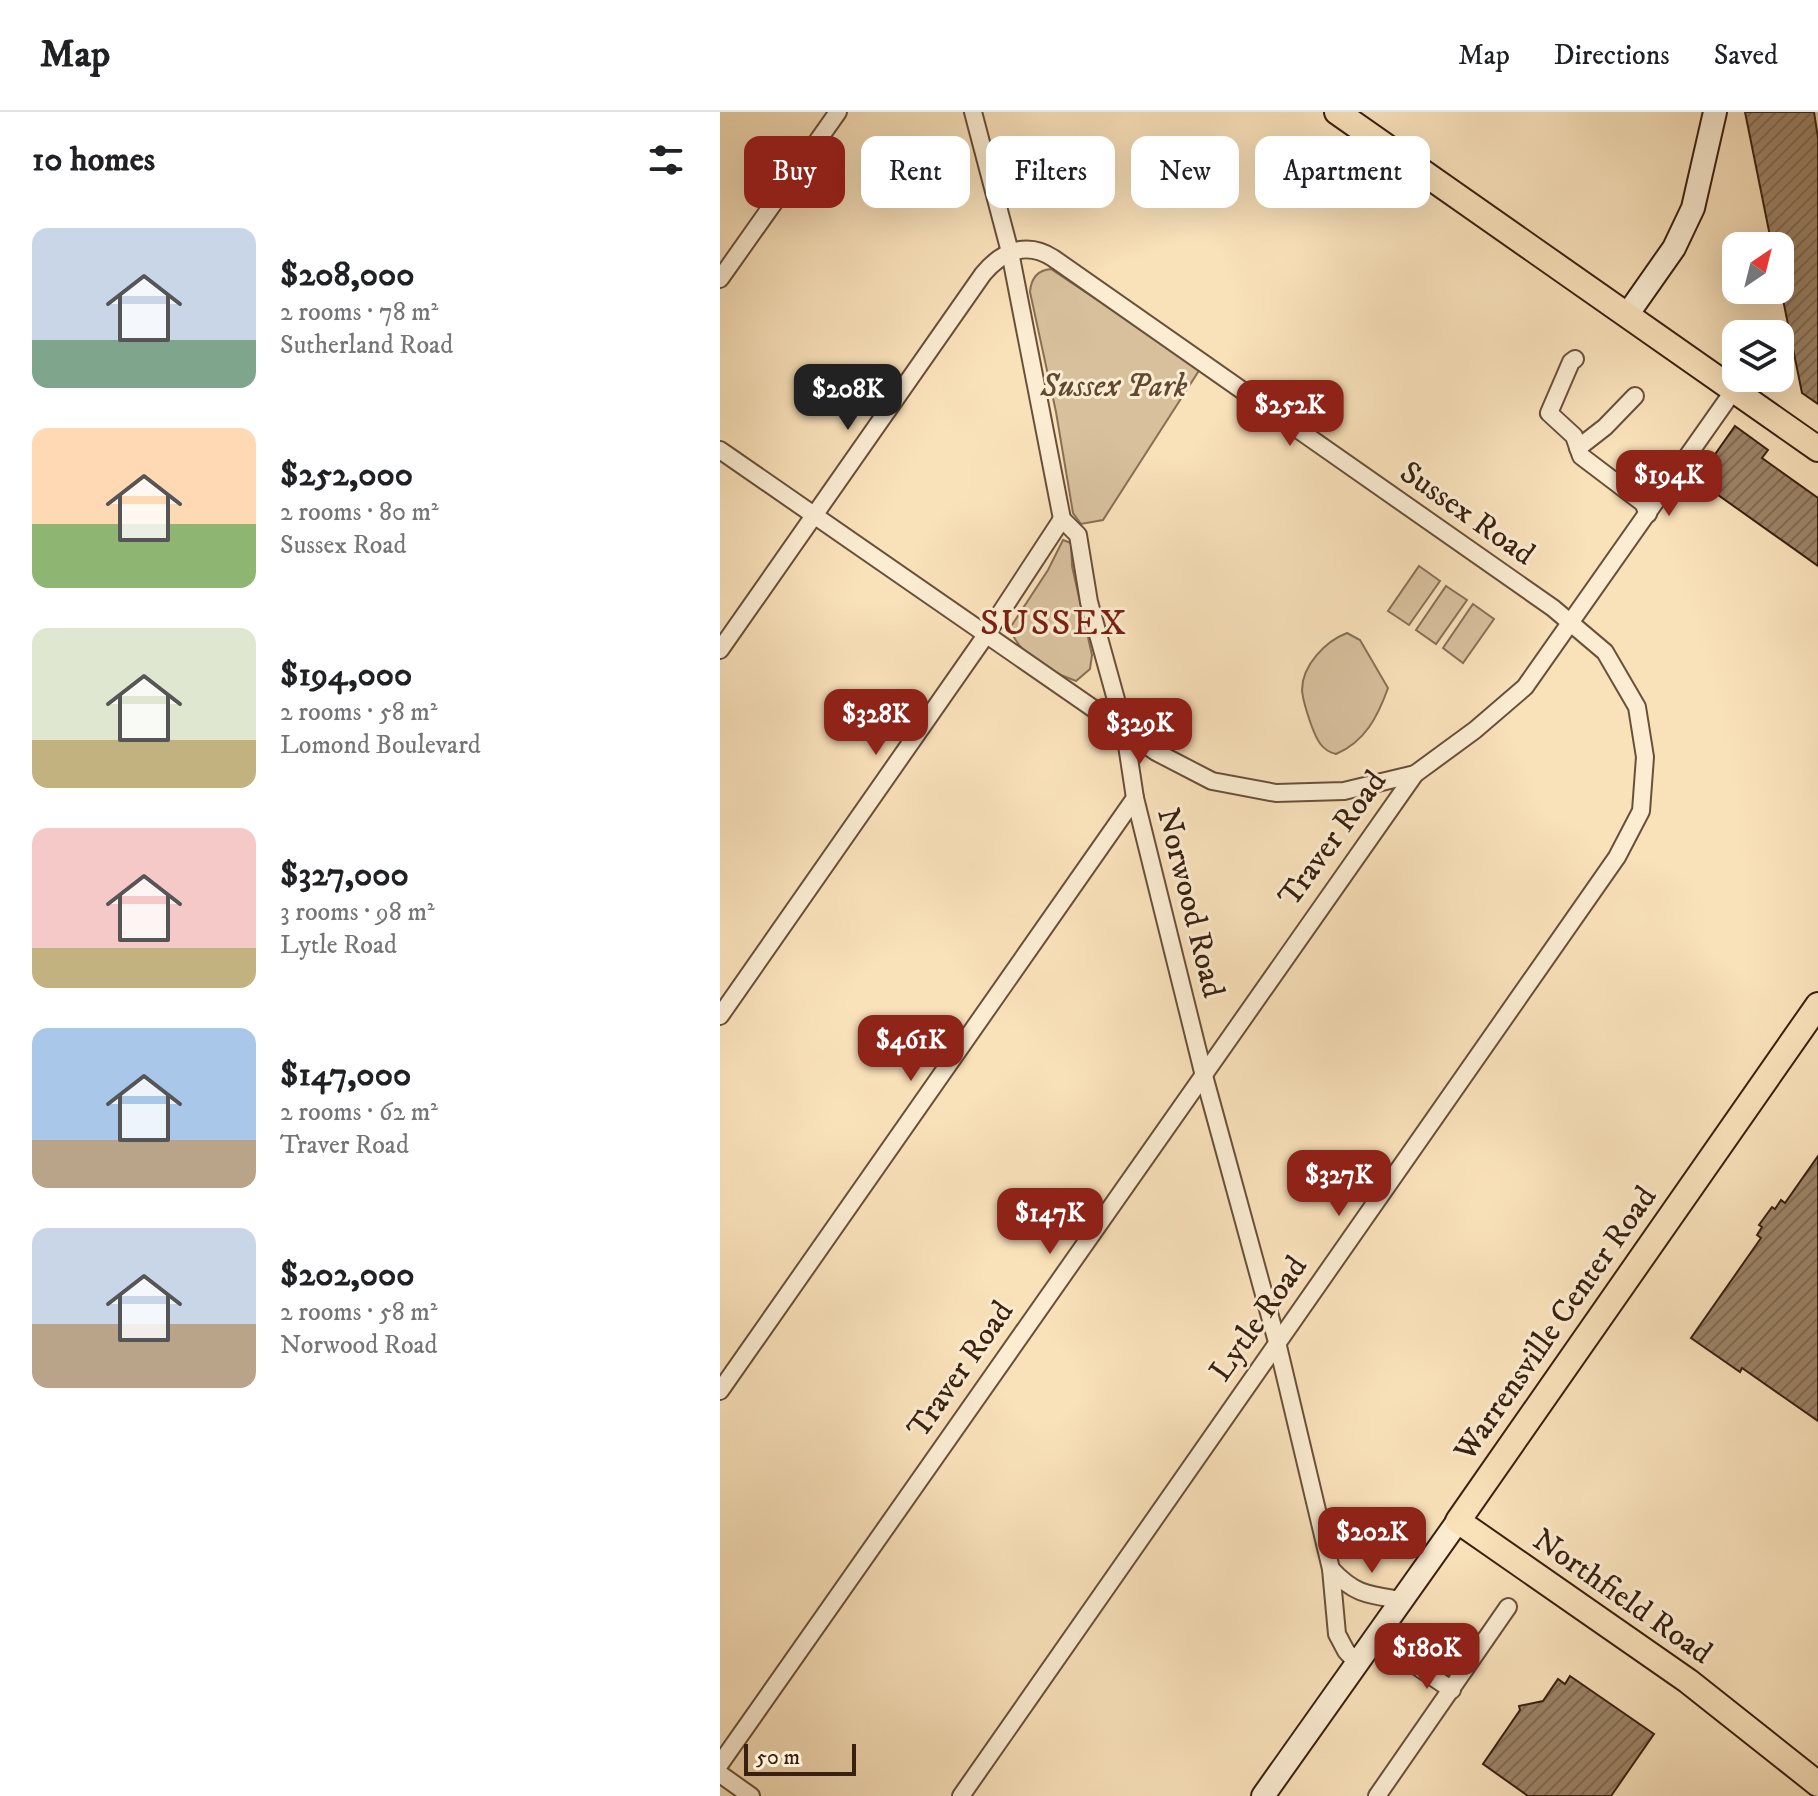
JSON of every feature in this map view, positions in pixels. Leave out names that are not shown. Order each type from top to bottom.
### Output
[{"type":"main road","points":[[1337,112],[1722,382]]},
{"type":"main road","points":[[1627,315],[1675,246],[1693,208],[1715,112]]},
{"type":"main road","points":[[1737,392],[1818,449]]},
{"type":"main road","name":"Warrensville Center Road","points":[[1263,1796],[1818,1005]]},
{"type":"main road","name":"Northfield Road","points":[[1458,1521],[1698,1688],[1818,1784]]},
{"type":"main road","name":"Northfield Road","points":[[1748,1728],[1807,1796]]},
{"type":"street","points":[[720,279],[838,112]]},
{"type":"street","name":"Norwood Road","points":[[973,112],[1010,252],[1062,519],[1078,535],[1089,602],[1125,732],[1135,798],[1203,1072],[1277,1342],[1331,1569],[1337,1634],[1357,1663]]},
{"type":"street","name":"Sussex Road","points":[[1010,252],[1034,248],[1053,258],[1572,623]]},
{"type":"street","points":[[720,650],[983,274],[998,258],[1010,252]]},
{"type":"street","points":[[1575,359],[1549,413],[1574,436],[1581,456],[1643,503],[1648,514]]},
{"type":"street","points":[[720,450],[1156,752],[1212,781],[1276,793],[1344,791],[1415,774],[1475,730],[1525,687],[1733,392]]},
{"type":"street","points":[[1578,448],[1605,427],[1635,396]]},
{"type":"street","points":[[720,1016],[986,635],[1062,519]]},
{"type":"street","name":"Lytle Road","points":[[961,1796],[1617,857],[1641,811],[1645,757],[1637,707],[1605,652],[1572,623]]},
{"type":"street","name":"Traver Road","points":[[720,1764],[1415,774]]},
{"type":"street","points":[[720,1391],[1135,798]]},
{"type":"street","points":[[1331,1569],[1346,1586],[1361,1594],[1402,1600]]},
{"type":"street","points":[[1377,1796],[1508,1607]]},
{"type":"street","points":[[1375,1638],[1452,1690]]},
{"type":"street","points":[[720,1774],[751,1796]]},
{"type":"green space","name":"Sussex Park","points":[[1051,269],[1200,369],[1103,520],[1081,524],[1073,513],[1056,412],[1030,292],[1036,276]]},
{"type":"green space","points":[[1063,540],[1071,543],[1072,566],[1092,655],[1090,669],[1076,681],[1046,667],[1028,654],[1020,647],[1010,628],[1048,570]]},
{"type":"green space","points":[[1419,566],[1440,581],[1409,625],[1388,611]]},
{"type":"green space","points":[[1446,586],[1467,600],[1436,644],[1416,630]]},
{"type":"green space","points":[[1473,604],[1494,619],[1463,663],[1443,648]]},
{"type":"green space","points":[[1347,633],[1360,640],[1388,688],[1363,735],[1336,754],[1324,748],[1318,740],[1307,714],[1302,690],[1306,672],[1317,655]]},
{"type":"building","points":[[1745,112],[1814,112],[1818,138],[1818,404],[1802,393],[1794,354],[1794,320],[1787,320],[1784,304],[1794,304],[1794,232],[1769,232]]},
{"type":"building","points":[[1735,426],[1768,450],[1762,458],[1818,498],[1818,566],[1697,480]]},
{"type":"building","points":[[1818,1156],[1818,1421],[1742,1368],[1740,1372],[1691,1338],[1761,1238],[1757,1235],[1762,1227],[1759,1225],[1772,1207],[1775,1209],[1781,1200],[1785,1203]]},
{"type":"building","points":[[1570,1676],[1654,1734],[1611,1796],[1528,1796],[1483,1764],[1520,1710],[1519,1706],[1543,1701],[1558,1679],[1565,1684]]},
{"type":"district","name":"SUSSEX","points":[[1054,623]]}]
